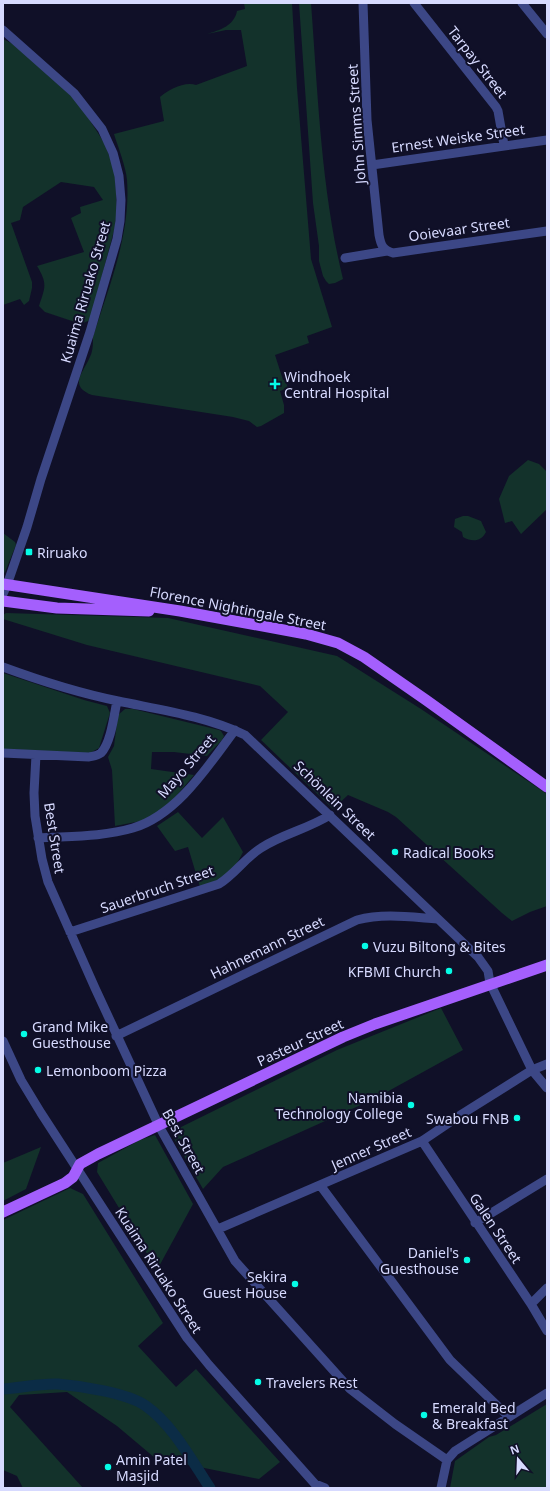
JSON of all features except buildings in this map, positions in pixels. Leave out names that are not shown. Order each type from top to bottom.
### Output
[{"type":"main road","name":"Florence Nightingale Street","points":[[4,588],[180,611],[306,634],[338,643],[378,667],[492,746],[547,787]]},
{"type":"main road","name":"Florence Nightingale Street","points":[[3,602],[65,609],[169,612],[298,636],[323,643],[345,651],[360,660],[490,749],[505,757]]},
{"type":"main road","name":"Pasteur Street","points":[[3,1212],[65,1184],[73,1177],[80,1164],[98,1154],[349,1034],[490,983],[547,965]]},
{"type":"street","name":"John Simms Street","points":[[363,3],[367,120],[380,242],[383,248],[387,251]]},
{"type":"street","name":"Tarpay Street","points":[[414,3],[496,106],[504,145]]},
{"type":"street","points":[[522,3],[547,34]]},
{"type":"street","name":"Kuaima Riruako Street","points":[[3,30],[74,93],[102,129],[113,153],[119,176],[121,200],[117,239],[92,325],[4,588]]},
{"type":"street","name":"Ernest Weiske Street","points":[[372,165],[547,140]]},
{"type":"street","name":"Ooievaar Street","points":[[345,258],[387,251],[394,253],[547,231]]},
{"type":"street","name":"Schönlein Street","points":[[3,668],[63,688],[196,718],[235,730],[245,735],[478,957],[488,971],[490,983],[532,1070],[547,1088]]},
{"type":"street","points":[[3,753],[89,757],[96,756],[106,745],[117,701]]},
{"type":"street","name":"Mayo Street","points":[[38,838],[117,832],[133,828],[154,819],[175,803],[205,769],[235,730]]},
{"type":"street","name":"Best Street","points":[[36,755],[34,793],[38,838],[48,882],[116,1036],[159,1126],[235,1261],[350,1389],[395,1424],[447,1460]]},
{"type":"street","name":"Sauerbruch Street","points":[[70,932],[220,884],[231,876],[252,854],[262,847],[311,826],[330,815]]},
{"type":"street","name":"Hahnemann Street","points":[[116,1036],[357,920],[385,916],[437,919]]},
{"type":"street","name":"Kuaima Riruako Street","points":[[3,1041],[21,1080],[195,1350],[314,1486],[325,1488]]},
{"type":"street","name":"Jenner Street","points":[[218,1229],[422,1141],[532,1070],[547,1064]]},
{"type":"street","name":"Galen Street","points":[[422,1141],[475,1223],[531,1304],[547,1331]]},
{"type":"street","points":[[475,1223],[547,1179]]},
{"type":"street","points":[[320,1185],[450,1360],[509,1417]]},
{"type":"street","points":[[531,1304],[547,1288]]},
{"type":"street","points":[[441,1488],[447,1460],[455,1451],[547,1393]]},
{"type":"green space","points":[[244,3],[292,3],[297,88],[311,259],[332,327],[307,336],[309,343],[275,355],[283,380],[285,380],[288,388],[280,391],[284,405],[284,413],[257,427],[249,421],[233,417],[92,395],[81,388],[79,384],[79,379],[91,354],[93,337],[118,260],[126,220],[127,180],[124,163],[114,134],[164,121],[160,97],[172,89],[187,84],[196,85],[247,66],[241,30],[226,30],[207,34],[230,24],[237,11],[245,9]]},
{"type":"green space","points":[[299,3],[311,3],[321,142],[330,211],[343,279],[329,284],[323,276],[319,261],[319,246],[313,203]]},
{"type":"green space","points":[[3,39],[13,44],[78,102],[105,144],[115,172],[117,212],[115,227],[90,320],[81,324],[45,312],[39,306],[43,294],[44,282],[37,266],[84,252],[71,218],[81,213],[80,207],[103,200],[94,187],[61,182],[23,207],[20,220],[11,223],[32,282],[32,288],[29,301],[24,305],[20,299],[3,305]]},
{"type":"green space","points":[[528,460],[539,464],[547,472],[547,509],[521,534],[512,521],[505,523],[499,499],[509,476]]},
{"type":"green space","points":[[468,516],[481,521],[486,532],[482,538],[476,540],[466,539],[463,537],[462,532],[454,527],[455,519]]},
{"type":"green space","points":[[3,533],[15,542],[16,545],[3,574]]},
{"type":"green space","points":[[6,613],[168,618],[337,656],[421,709],[547,794],[547,906],[512,921],[396,817],[388,812],[348,795],[333,809],[261,740],[288,712],[260,686],[87,645],[3,619],[3,615]]},
{"type":"green space","points":[[3,673],[84,700],[107,706],[110,713],[99,748],[90,753],[3,749]]},
{"type":"green space","points":[[125,709],[133,709],[219,730],[224,736],[207,756],[174,752],[152,752],[151,769],[194,775],[166,808],[141,821],[115,826],[112,770],[108,757],[114,746],[118,715]]},
{"type":"green space","points":[[178,812],[202,838],[223,817],[243,852],[231,871],[221,878],[200,887],[188,847],[175,851],[157,826]]},
{"type":"green space","points":[[441,1008],[463,1050],[374,1099],[223,1167],[203,1189],[173,1137],[175,1130],[337,1050]]},
{"type":"green space","points":[[155,1135],[193,1204],[157,1270],[97,1172],[98,1163],[140,1140]]},
{"type":"green space","points":[[41,1147],[26,1189],[3,1201],[3,1163]]},
{"type":"green space","points":[[70,1188],[83,1194],[163,1323],[138,1346],[176,1387],[196,1369],[280,1462],[259,1479],[155,1458],[117,1426],[67,1392],[19,1395],[10,1407],[83,1488],[23,1488],[17,1476],[3,1470],[3,1220]]},
{"type":"green space","points":[[547,1404],[547,1488],[450,1488],[455,1461],[489,1437],[496,1435]]},
{"type":"waterway","points":[[3,1389],[58,1384],[104,1391],[138,1401],[156,1414],[165,1423],[189,1455],[210,1488]]},
{"type":"place","name":"Windhoek Central Hospital","points":[[275,384]]},
{"type":"place","name":"Riruako","points":[[29,552]]},
{"type":"place","name":"Radical Books","points":[[395,852]]},
{"type":"place","name":"Vuzu Biltong & Bites","points":[[365,946]]},
{"type":"place","name":"KFBMI Church","points":[[449,971]]},
{"type":"place","name":"Grand Mike Guesthouse","points":[[24,1034]]},
{"type":"place","name":"Lemonboom Pizza","points":[[38,1070]]},
{"type":"place","name":"Namibia Technology College","points":[[411,1105]]},
{"type":"place","name":"Swabou FNB","points":[[517,1118]]},
{"type":"place","name":"Daniel's Guesthouse","points":[[467,1260]]},
{"type":"place","name":"Sekira Guest House","points":[[295,1284]]},
{"type":"place","name":"Travelers Rest","points":[[258,1382]]},
{"type":"place","name":"Emerald Bed & Breakfast","points":[[424,1415]]},
{"type":"place","name":"Amin Patel Masjid","points":[[108,1467]]}]
